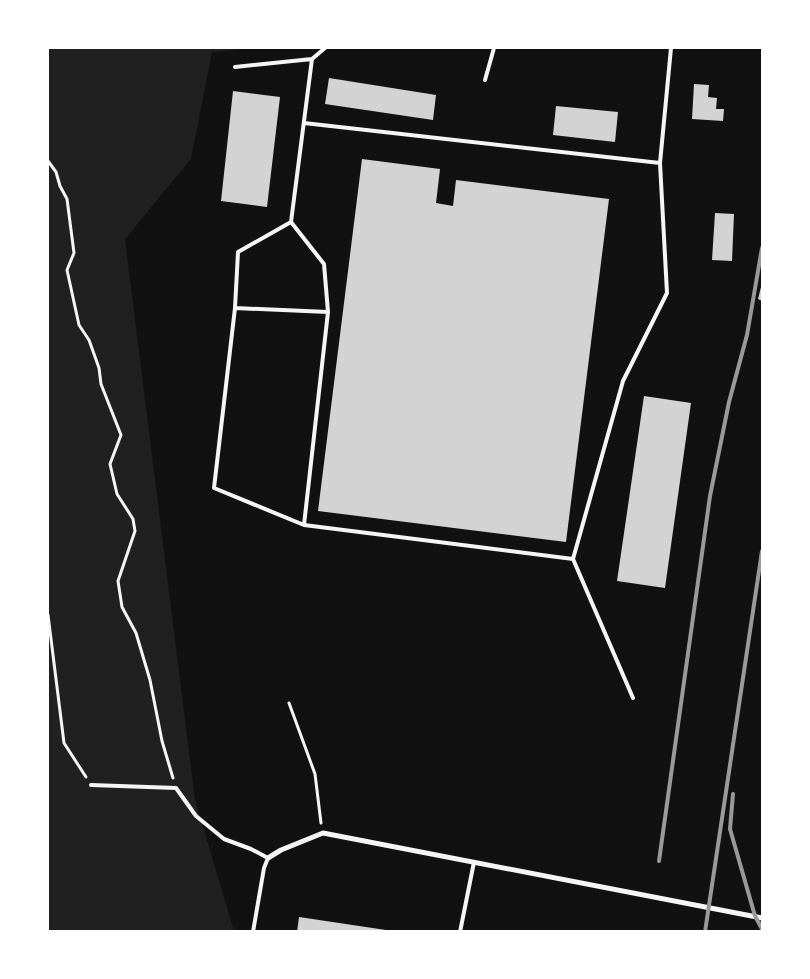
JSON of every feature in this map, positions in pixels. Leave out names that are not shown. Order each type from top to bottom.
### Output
[{"type":"street","points":[[268,858],[281,850],[323,833],[762,918]]},
{"type":"lane","points":[[235,67],[312,58],[325,48]]},
{"type":"lane","points":[[485,80],[494,48]]},
{"type":"lane","points":[[633,698],[573,559],[623,381],[667,293],[660,163],[672,48]]},
{"type":"lane","points":[[304,525],[328,312],[324,264],[291,222],[312,58]]},
{"type":"lane","points":[[304,123],[660,163]]},
{"type":"lane","points":[[291,222],[238,252],[235,308],[214,488],[304,525],[573,559]]},
{"type":"lane","points":[[235,308],[328,312]]},
{"type":"lane","points":[[91,785],[176,788],[196,816],[224,839],[251,849],[268,858],[264,868],[253,932]]},
{"type":"lane","points":[[460,932],[474,862]]},
{"type":"path","points":[[48,161],[56,172],[60,186],[67,199],[74,253],[67,270],[79,325],[89,340],[101,384],[121,435],[110,464],[117,494],[133,519],[135,531],[118,581],[122,607],[136,633],[150,680],[162,741],[176,788]]},
{"type":"path","points":[[48,615],[64,743],[91,785]]},
{"type":"path","points":[[289,703],[315,774],[323,833]]},
{"type":"shaded area","points":[[48,48],[248,48],[212,52],[191,159],[125,239],[195,800],[234,931],[48,931]]},
{"type":"building","points":[[329,78],[436,95],[433,120],[325,104]]},
{"type":"building","points":[[694,84],[709,85],[708,97],[717,98],[716,109],[724,109],[723,121],[692,119]]},
{"type":"building","points":[[233,91],[280,97],[267,207],[221,201]]},
{"type":"building","points":[[556,106],[618,112],[615,142],[553,135]]},
{"type":"building","points":[[362,159],[440,169],[436,203],[453,206],[456,180],[609,199],[566,542],[318,511]]},
{"type":"building","points":[[715,213],[734,214],[732,261],[712,260]]},
{"type":"building","points":[[762,283],[762,301],[758,299]]},
{"type":"building","points":[[644,396],[691,403],[665,588],[617,581]]},
{"type":"building","points":[[299,917],[386,930],[386,932],[297,932]]},
{"type":"railway","points":[[659,861],[710,496],[729,402],[747,335],[762,248]]},
{"type":"railway","points":[[705,932],[762,551]]},
{"type":"railway","points":[[733,794],[730,829],[755,916],[762,929]]}]
